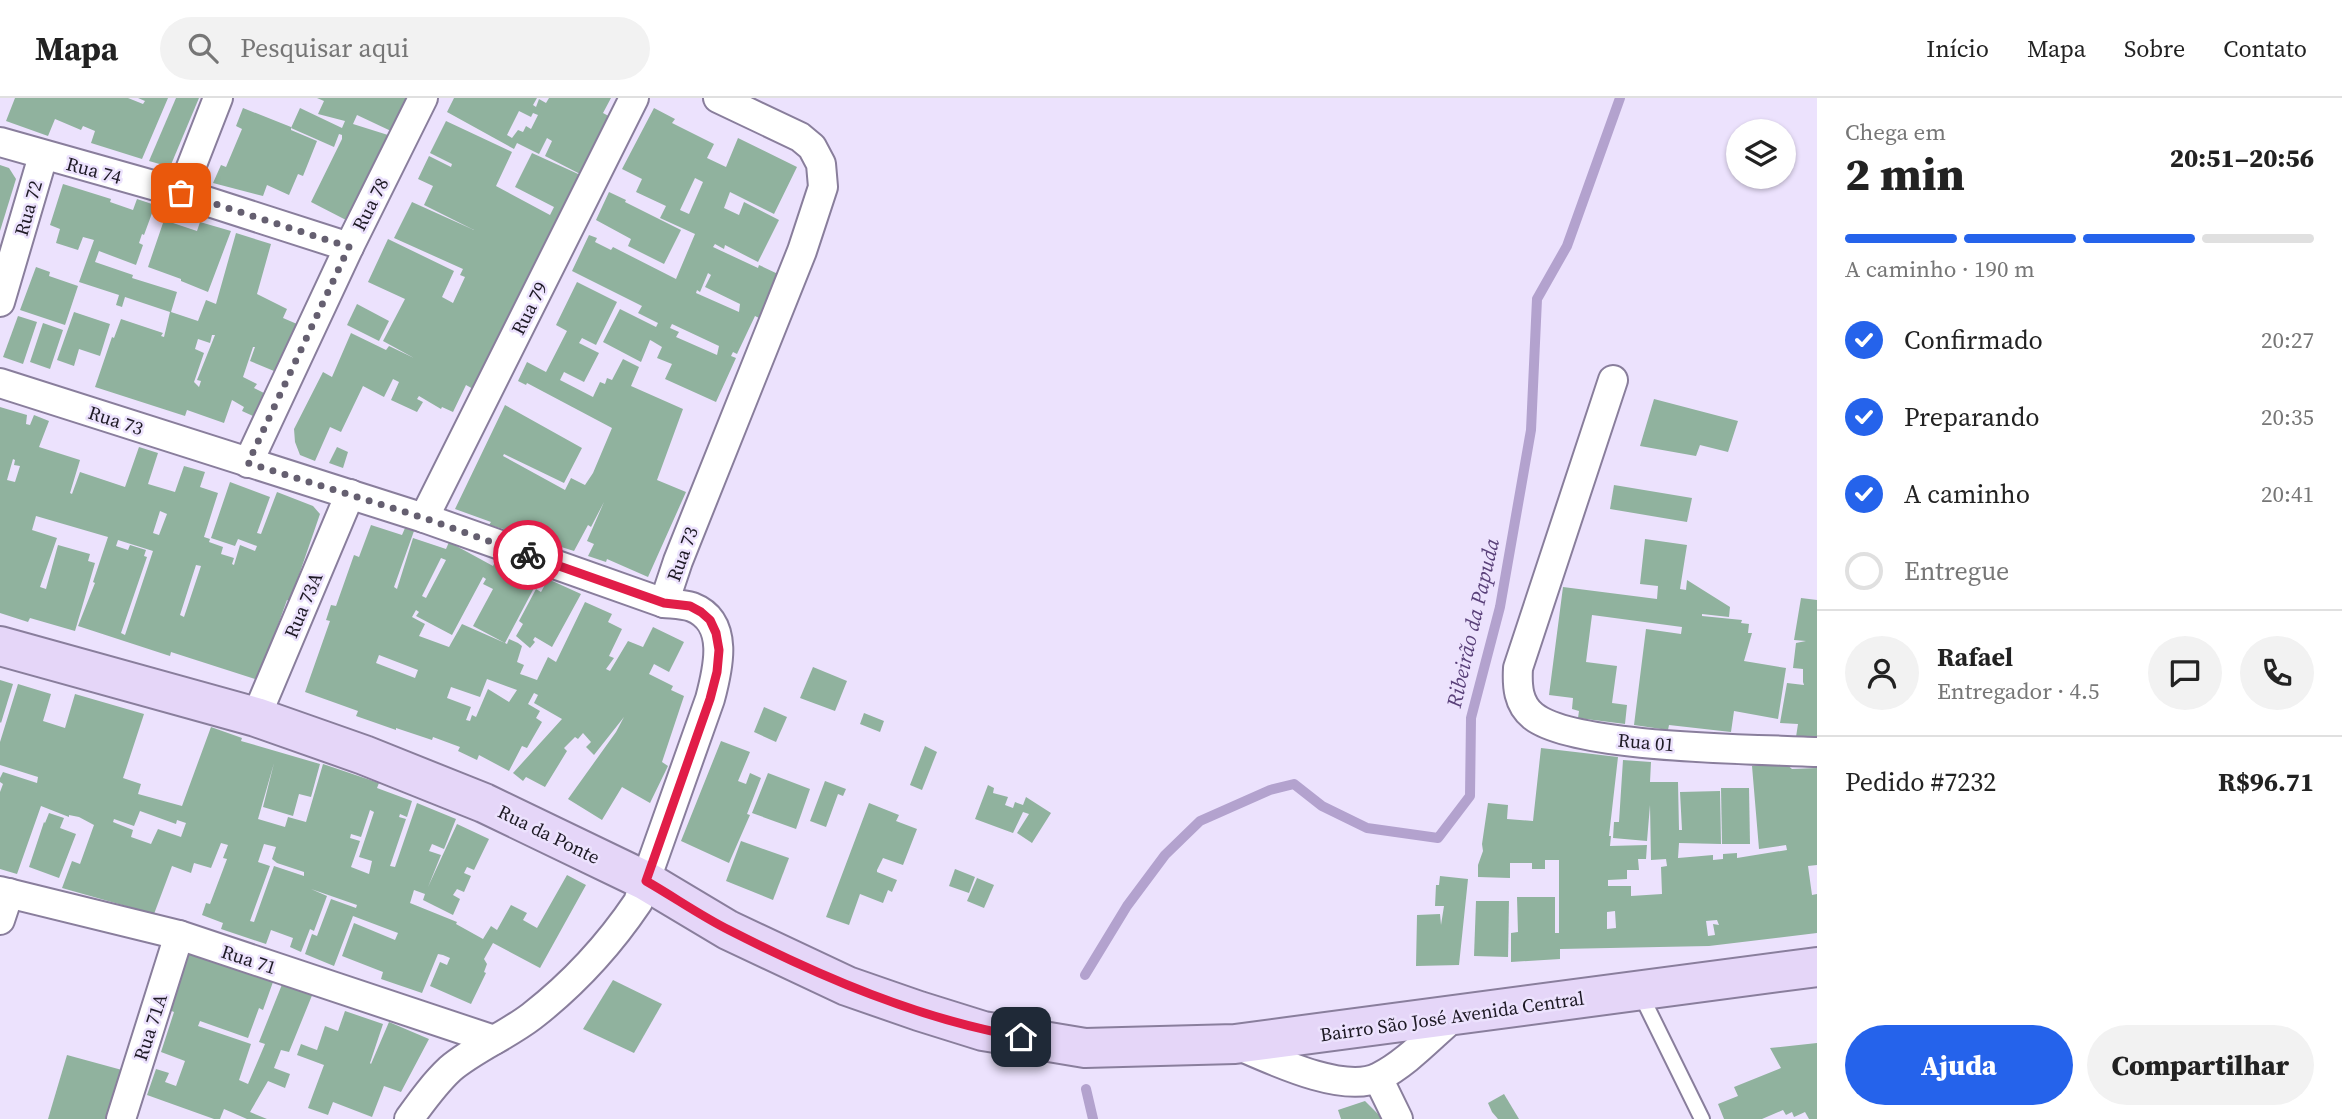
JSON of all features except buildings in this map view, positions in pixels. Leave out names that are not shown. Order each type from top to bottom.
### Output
[{"type":"street","points":[[181,193],[218,98]]},
{"type":"street","name":"Rua 78","points":[[248,463],[349,247],[423,98]]},
{"type":"street","name":"Rua 79","points":[[424,518],[634,98]]},
{"type":"street","name":"Rua 73","points":[[0,383],[424,518],[664,603],[678,561],[802,251],[823,187],[821,164],[812,147],[800,137],[718,98]]},
{"type":"street","name":"Rua 74","points":[[0,142],[181,193],[349,247]]},
{"type":"street","name":"Rua 72","points":[[0,302],[43,156]]},
{"type":"street","name":"Rua 01","points":[[1613,380],[1518,668],[1518,693],[1523,704],[1530,714],[1560,730],[1603,738],[1682,746],[1817,752]]},
{"type":"street","name":"Rua 73A","points":[[256,717],[350,494]]},
{"type":"street","points":[[409,1119],[427,1092],[452,1068],[538,1011],[562,991],[623,924],[638,901],[710,699],[719,650],[710,620],[701,612],[690,606],[664,603]]},
{"type":"street","name":"Rua da Ponte","points":[[0,646],[256,717],[364,755],[484,803],[646,881],[728,930],[848,986],[919,1012],[983,1031],[1085,1048]]},
{"type":"street","points":[[0,920],[5,892]]},
{"type":"street","name":"Rua 71","points":[[5,892],[180,935],[494,1040]]},
{"type":"street","name":"Rua 71A","points":[[121,1119],[180,935]]},
{"type":"street","name":"Bairro São José Avenida Central","points":[[1085,1048],[1235,1044],[1817,967]]},
{"type":"street","points":[[1235,1044],[1278,1063],[1333,1080],[1366,1082],[1400,1065],[1455,1016]]},
{"type":"street","points":[[1378,1078],[1398,1119]]},
{"type":"lane","points":[[1639,991],[1702,1119]]},
{"type":"waterway","name":"Ribeirão da Papuda","points":[[1085,975],[1127,906],[1165,855],[1200,821],[1270,790],[1294,784],[1322,806],[1367,828],[1438,838],[1470,796],[1471,718],[1500,607],[1531,430],[1537,299],[1567,246],[1620,98]]},
{"type":"waterway","name":"Ribeirão da Papuda","points":[[1086,1089],[1093,1119]]},
{"type":"way so far","points":[[181,193],[349,247],[248,463],[424,518],[528,555]]},
{"type":"route","points":[[528,555],[664,603],[690,606],[710,620],[716,633],[719,650],[710,699],[646,881],[728,930],[848,986],[919,1012],[983,1031],[1021,1037]]}]
